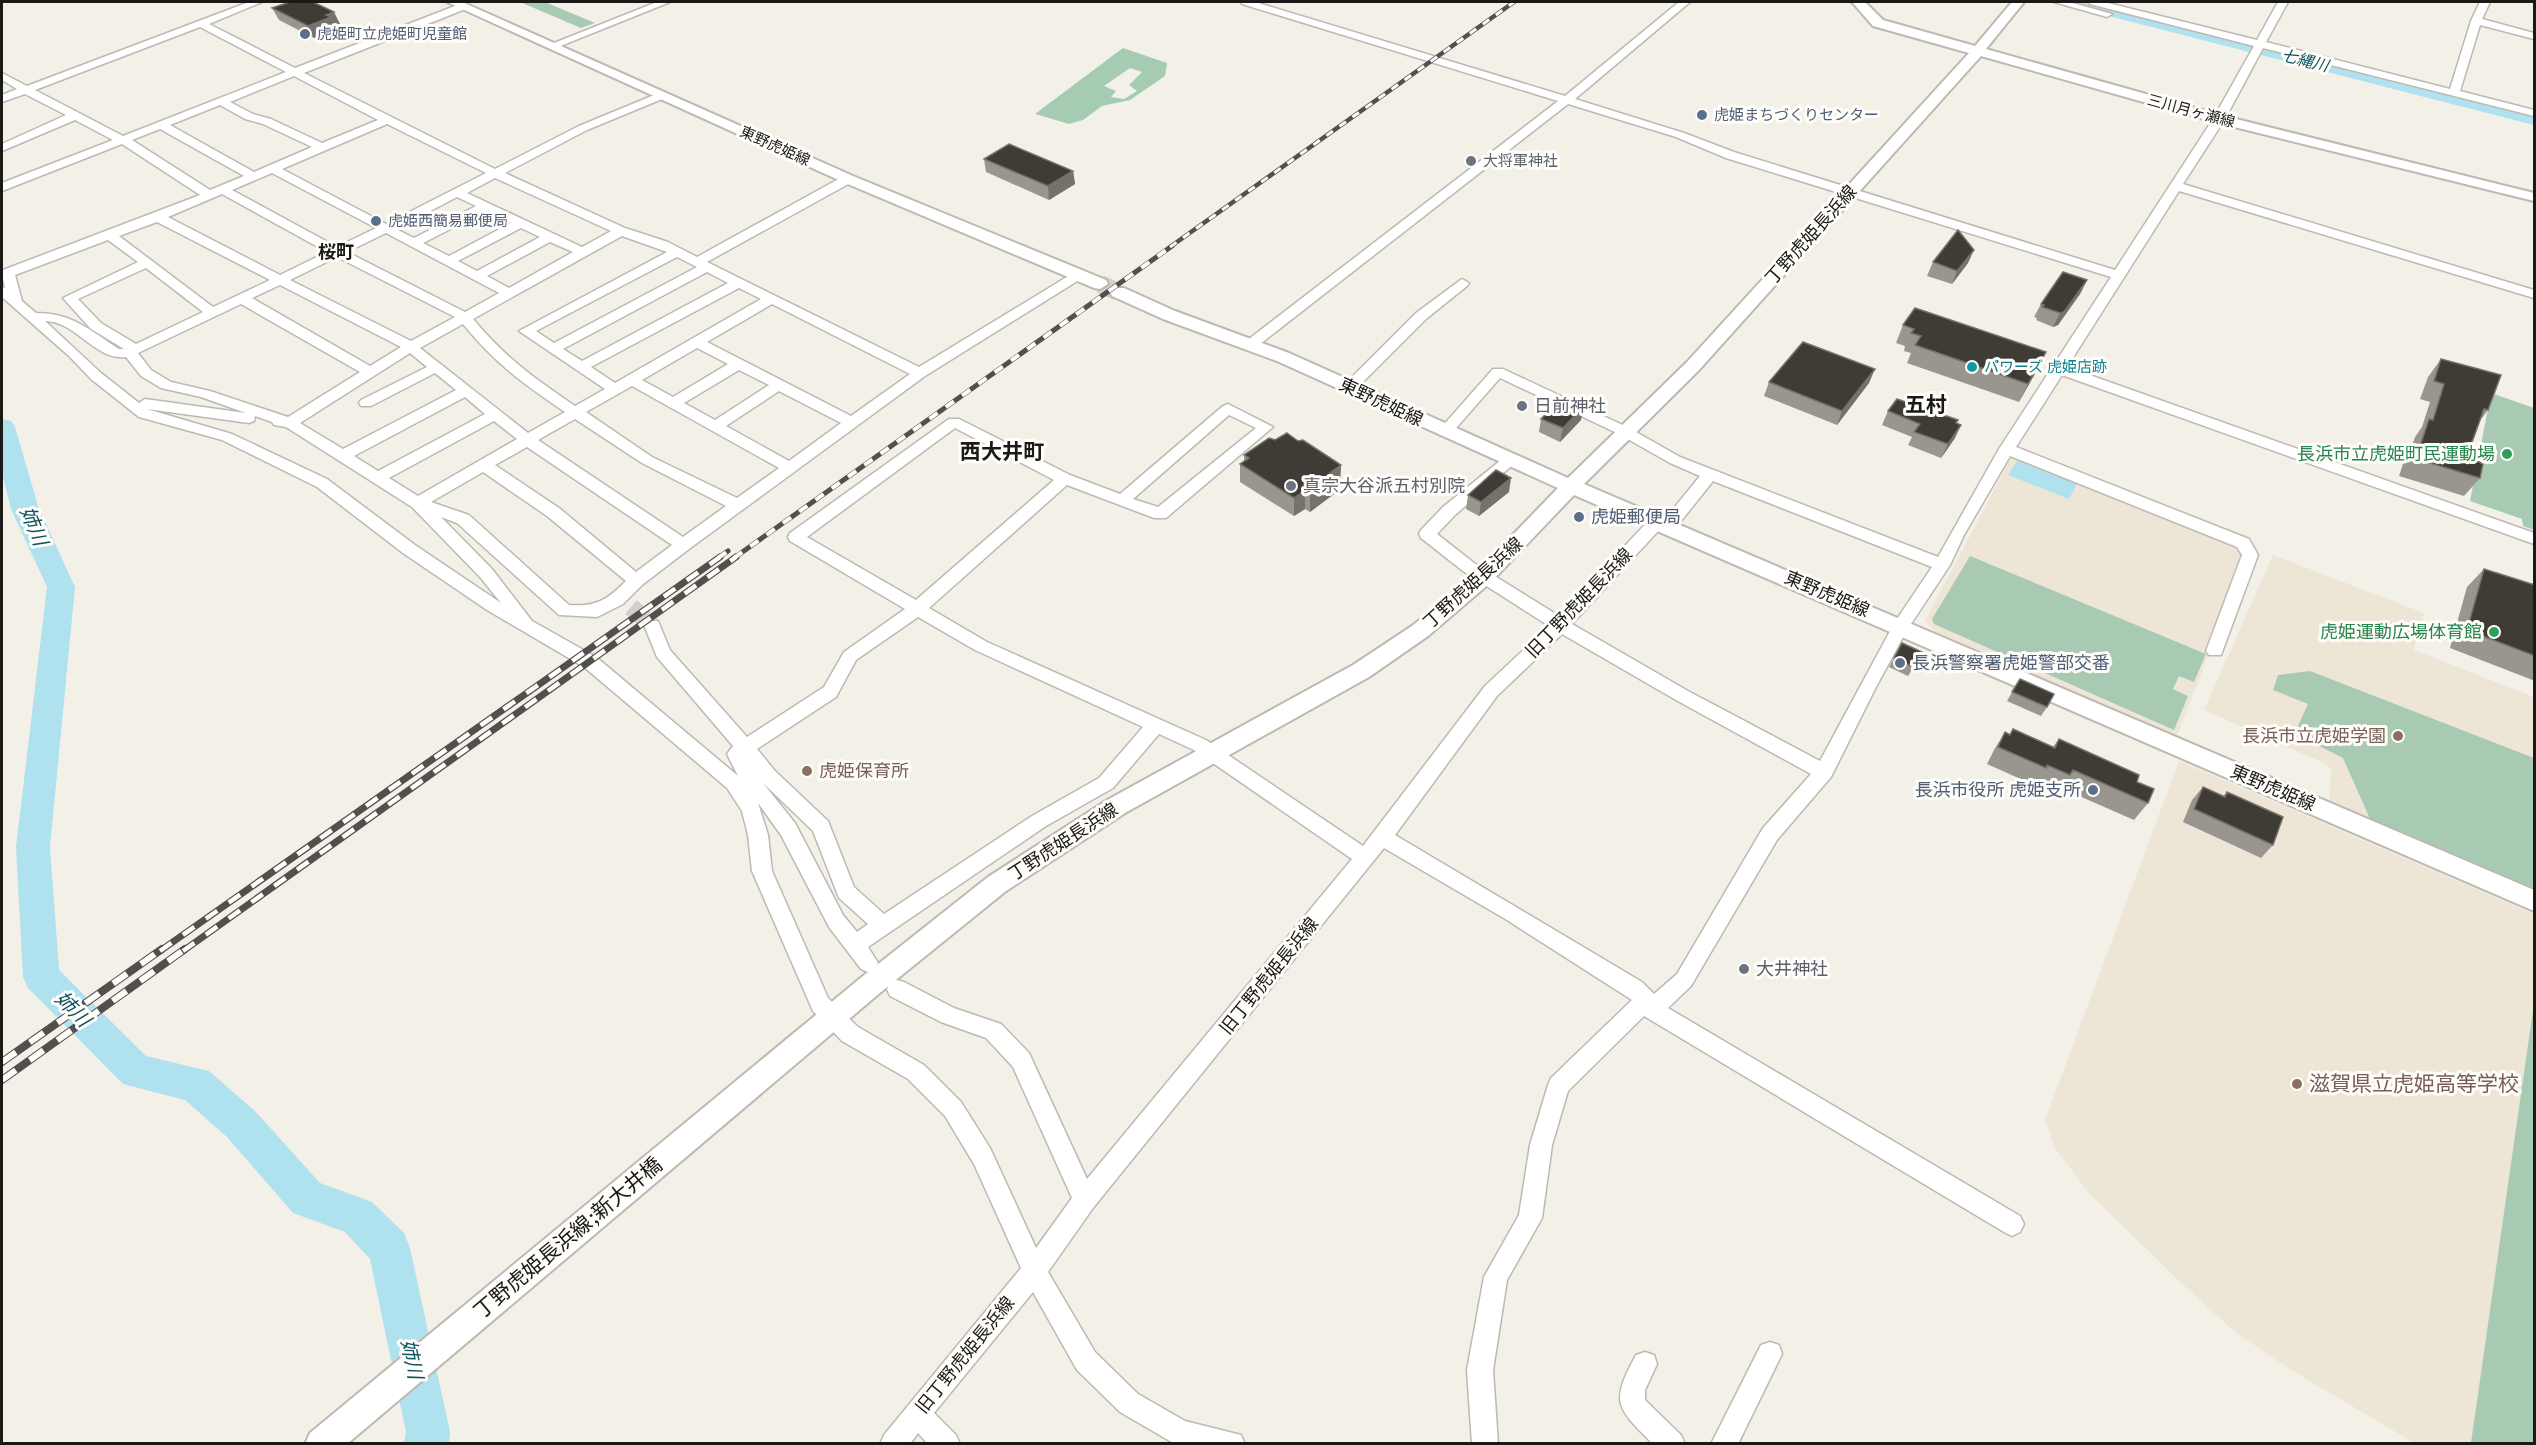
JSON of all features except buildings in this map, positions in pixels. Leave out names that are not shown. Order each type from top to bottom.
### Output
[{"type":"main road","name":"三川月ヶ瀬線","points":[[1858,2],[1878,23],[1977,52],[2219,119],[2535,197]]},
{"type":"main road","name":"丁野虎姫長浜線","points":[[824,1024],[997,884],[1116,806],[1361,671],[1420,631],[1483,578],[1574,486],[1624,431],[1693,366],[1977,52],[2018,2]]},
{"type":"main road","name":"東野虎姫線","points":[[458,4],[554,45],[848,179],[1080,275],[1169,315],[1250,345],[1350,387],[1445,432],[1901,626],[2535,901]]},
{"type":"main road","name":"丁野虎姫長浜線;新大井橋","points":[[321,1443],[824,1024]]},
{"type":"street","points":[[2,99],[257,2]]},
{"type":"street","points":[[554,45],[665,2]]},
{"type":"street","points":[[1246,2],[1263,4],[1849,192],[2120,276]]},
{"type":"street","points":[[1250,345],[1370,249],[1567,100],[1685,2]]},
{"type":"street","points":[[2059,2],[2535,113]]},
{"type":"street","points":[[2094,2],[2257,48]]},
{"type":"street","points":[[1485,1443],[1480,1370],[1496,1277],[1530,1218],[1541,1145],[1559,1085],[1649,1005],[1684,981],[1770,834],[1824,772],[1867,686],[1901,626],[1942,564],[1956,535],[2007,449],[2219,119],[2283,2]]},
{"type":"street","points":[[2454,93],[2476,21],[2485,2]]},
{"type":"street","points":[[2,187],[159,124],[296,73],[458,4]]},
{"type":"street","points":[[2476,21],[2535,36]]},
{"type":"street","points":[[200,23],[554,202],[677,252],[920,373]]},
{"type":"street","points":[[2,76],[120,140],[209,195]]},
{"type":"street","points":[[31,317],[56,317],[116,354],[133,350],[458,193],[583,128],[663,95]]},
{"type":"street","points":[[221,101],[249,117],[267,121],[321,147]]},
{"type":"street","points":[[2,148],[74,116]]},
{"type":"street","points":[[16,304],[8,273],[158,217],[388,120]]},
{"type":"street","points":[[159,124],[253,176]]},
{"type":"street","points":[[271,168],[508,293]]},
{"type":"street","points":[[553,349],[848,179]]},
{"type":"street","points":[[2177,186],[2535,294]]},
{"type":"street","points":[[222,189],[335,252],[464,317],[491,349],[519,375],[647,460],[695,482],[738,506]]},
{"type":"street","points":[[458,193],[582,252]]},
{"type":"street","points":[[415,242],[486,206]]},
{"type":"street","points":[[158,217],[411,347],[527,440],[683,545]]},
{"type":"street","points":[[448,261],[521,223]]},
{"type":"street","points":[[129,402],[290,423],[411,347],[621,231]]},
{"type":"street","points":[[110,235],[212,312]]},
{"type":"street","points":[[477,276],[550,237]]},
{"type":"street","points":[[615,389],[526,331],[677,252]]},
{"type":"street","points":[[147,263],[70,298],[96,326],[133,350],[146,374],[166,385],[205,394],[290,423],[418,503],[463,519],[565,611],[591,613],[624,603],[636,580],[920,373],[1080,275]]},
{"type":"street","points":[[581,367],[738,283]]},
{"type":"street","points":[[1350,387],[1421,316],[1462,283]]},
{"type":"street","points":[[2,291],[144,414],[227,437],[322,483],[409,549],[493,606],[590,662],[734,783],[751,809],[758,835],[762,871],[820,1004],[824,1024],[850,1034],[916,1072],[953,1109],[982,1156],[1034,1271],[1086,1361],[1129,1403],[1181,1433],[1232,1443]]},
{"type":"street","points":[[242,298],[370,372]]},
{"type":"street","points":[[418,503],[771,300]]},
{"type":"street","points":[[696,342],[852,423]]},
{"type":"street","points":[[673,403],[738,364]]},
{"type":"street","points":[[366,403],[437,368]]},
{"type":"street","points":[[2058,369],[2535,539]]},
{"type":"street","points":[[1445,432],[1498,372],[1624,431],[1675,460],[1942,564]]},
{"type":"street","points":[[632,380],[790,468]]},
{"type":"street","points":[[716,426],[779,386]]},
{"type":"street","points":[[342,456],[466,391]]},
{"type":"street","points":[[1122,500],[1228,409],[1266,427],[1160,514],[1122,500],[1065,479],[954,422],[796,537],[981,646],[1156,724],[1213,753],[1365,858]]},
{"type":"street","points":[[378,478],[495,414]]},
{"type":"street","points":[[2007,449],[2242,543],[2250,555],[2215,651]]},
{"type":"street","points":[[1511,459],[1449,511],[1427,534],[1452,557],[1560,625],[1725,720],[1824,772]]},
{"type":"street","points":[[484,465],[553,512],[636,580]]},
{"type":"street","name":"旧丁野虎姫長浜線","points":[[893,1443],[1034,1271],[1085,1200],[1382,837],[1491,691],[1663,524],[1710,474]]},
{"type":"street","points":[[868,963],[836,921],[788,829],[748,777],[736,754],[830,692],[850,656],[917,609],[1065,479]]},
{"type":"street","points":[[418,503],[486,573],[531,628]]},
{"type":"street","points":[[652,625],[663,653],[768,776],[821,827],[846,892],[883,925]]},
{"type":"street","points":[[854,945],[1039,821],[1106,783],[1156,724]]},
{"type":"street","points":[[758,835],[788,829]]},
{"type":"street","points":[[1382,837],[1514,914],[1635,989],[1649,1005],[2012,1224]]},
{"type":"street","points":[[897,989],[948,1015],[993,1031],[1021,1060],[1085,1200]]},
{"type":"street","points":[[1725,1443],[1770,1354]]},
{"type":"street","points":[[1645,1364],[1632,1388],[1633,1406],[1672,1443]]},
{"type":"street","points":[[917,1414],[947,1443]]},
{"type":"shaded area","points":[[2012,456],[2251,547],[2176,738],[1939,636],[1925,621]]},
{"type":"shaded area","name":"長浜市立虎姫学園","points":[[2273,555],[2424,613],[2414,650],[2534,697],[2534,894],[2329,806],[2331,770],[2326,764],[2204,710]]},
{"type":"shaded area","name":"滋賀県立虎姫高等学校","points":[[2179,761],[2534,914],[2534,1443],[2414,1443],[2293,1371],[2235,1332],[2177,1279],[2088,1192],[2055,1148],[2045,1120]]},
{"type":"green space","points":[[520,2],[545,2],[595,23],[581,28]]},
{"type":"green space","points":[[1123,48],[1167,63],[1165,76],[1130,100],[1102,106],[1083,120],[1069,124],[1035,114]],"holes":[[[1130,68],[1142,72],[1129,85],[1137,91],[1124,99],[1111,97],[1116,91],[1104,86]]]},
{"type":"green space","name":"長浜市立虎姫町民運動場","points":[[2491,393],[2534,408],[2534,530],[2523,526],[2522,519],[2470,501]]},
{"type":"green space","points":[[1970,556],[2206,654],[2194,682],[2179,676],[2173,689],[2188,696],[2174,730],[1934,624],[1932,619]]},
{"type":"green space","points":[[2310,671],[2534,758],[2534,889],[2370,819],[2343,758],[2309,741],[2298,726],[2308,704],[2273,690],[2278,675]]},
{"type":"green space","points":[[2534,1003],[2534,1443],[2471,1443]]},
{"type":"water","points":[[2017,461],[2077,484],[2069,499],[2008,475]]},
{"type":"waterway","name":"七縄川","points":[[2076,2],[2534,119]]},
{"type":"waterway","name":"姉川","points":[[2,427],[25,509],[61,587],[33,847],[41,977],[136,1072],[195,1084],[241,1124],[307,1199],[358,1216],[389,1248],[428,1432],[426,1444]]},
{"type":"tunnel","points":[[1100,284],[1118,292]]},
{"type":"tunnel","points":[[631,607],[652,625]]},
{"type":"railway","points":[[1170,247],[1514,2]]},
{"type":"railway","points":[[734,558],[1172,246]]},
{"type":"railway","points":[[718,558],[728,551]]},
{"type":"railway","points":[[160,951],[720,557]]},
{"type":"railway","points":[[183,951],[736,557]]},
{"type":"railway","points":[[2,1062],[162,949]]},
{"type":"railway","points":[[2,1080],[185,949]]},
{"type":"place","name":"虎姫町立虎姫町児童館","points":[[305,34]]},
{"type":"place","name":"虎姫まちづくりセンター","points":[[1702,115]]},
{"type":"place","name":"大将軍神社","points":[[1471,161]]},
{"type":"place","name":"虎姫西簡易郵便局","points":[[376,221]]},
{"type":"place","name":"パワーズ 虎姫店跡","points":[[1972,367]]},
{"type":"place","name":"日前神社","points":[[1522,406]]},
{"type":"place","name":"長浜市立虎姫町民運動場","points":[[2507,454]]},
{"type":"place","name":"真宗大谷派五村別院","points":[[1291,486]]},
{"type":"place","name":"虎姫郵便局","points":[[1579,517]]},
{"type":"place","name":"虎姫運動広場体育館","points":[[2494,632]]},
{"type":"place","name":"長浜警察署虎姫警部交番","points":[[1900,663]]},
{"type":"place","name":"長浜市立虎姫学園","points":[[2398,736]]},
{"type":"place","name":"虎姫保育所","points":[[807,771]]},
{"type":"place","name":"長浜市役所 虎姫支所","points":[[2093,790]]},
{"type":"place","name":"大井神社","points":[[1744,969]]},
{"type":"place","name":"滋賀県立虎姫高等学校","points":[[2297,1084]]},
{"type":"district","name":"桜町","points":[[336,252]]},
{"type":"district","name":"五村","points":[[1926,405]]},
{"type":"district","name":"西大井町","points":[[1002,452]]}]
